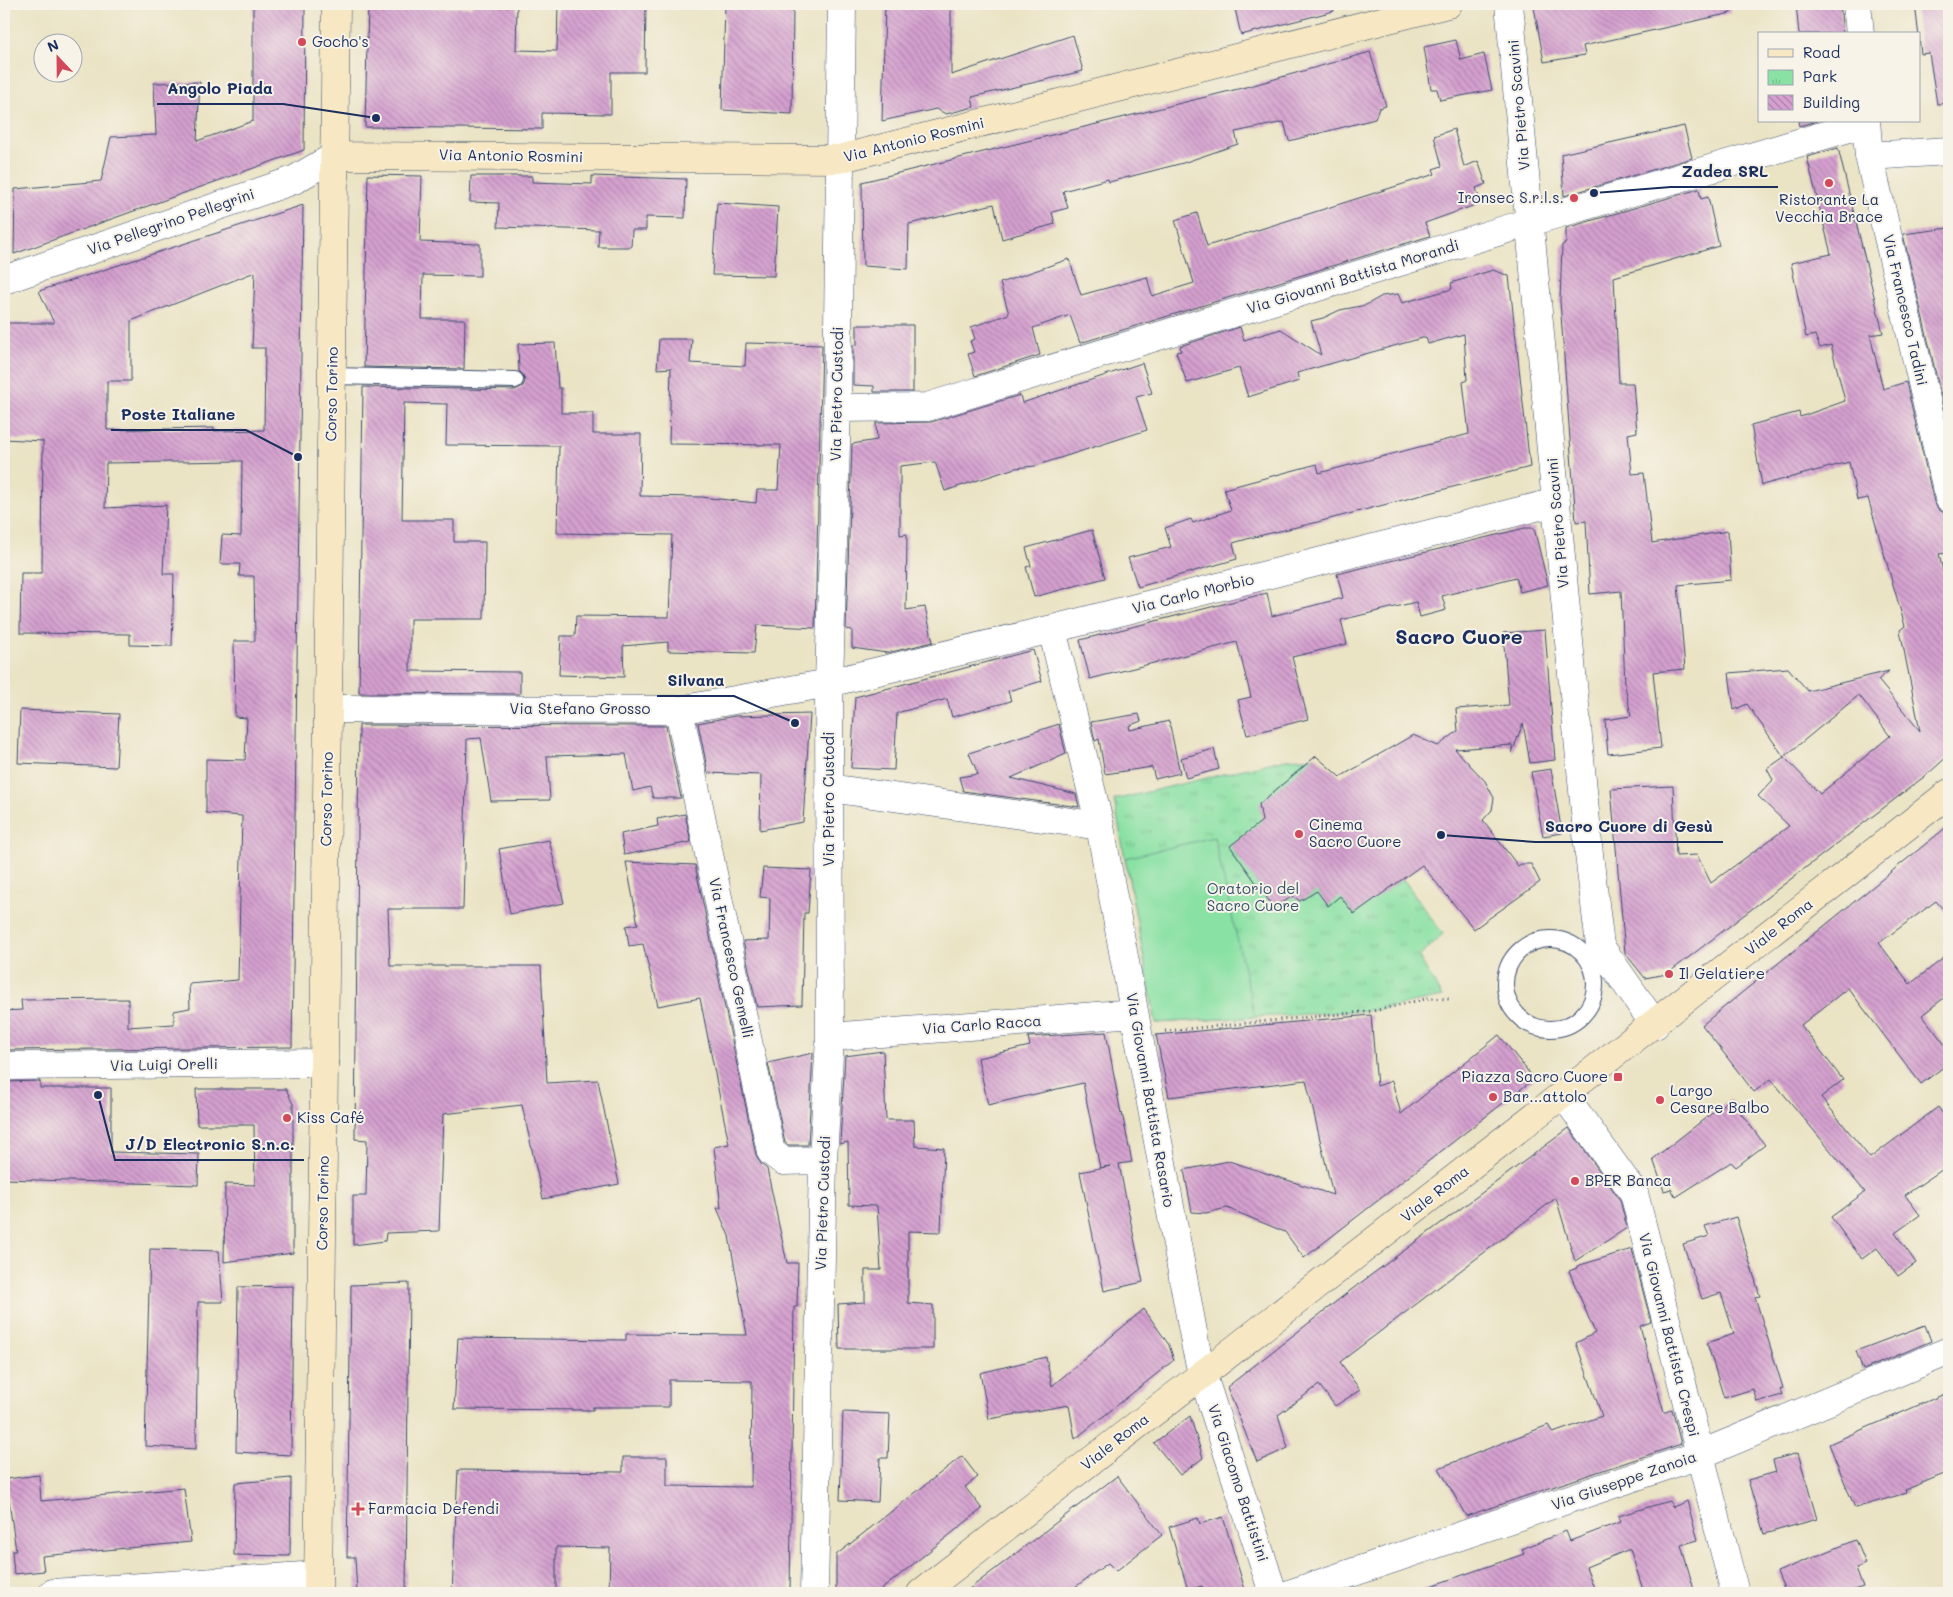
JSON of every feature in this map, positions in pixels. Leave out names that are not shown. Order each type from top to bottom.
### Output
[{"type":"street","name":"Corso Torino","points":[[318,1584],[336,4]]},
{"type":"street","name":"Via Pietro Custodi","points":[[814,1593],[823,1160],[830,1037],[829,683],[837,408],[842,4]]},
{"type":"street","name":"Via Antonio Rosmini","points":[[335,156],[839,159],[1448,4]]},
{"type":"street","name":"Via Pietro Scavini","points":[[1509,4],[1589,854],[1592,950],[1655,1025]]},
{"type":"street","points":[[1857,4],[1860,32]]},
{"type":"street","name":"Via Giovanni Battista Morandi","points":[[837,408],[927,407],[1530,222],[1866,122]]},
{"type":"street","name":"Via Francesco Tadini","points":[[1866,122],[1869,156],[1949,498]]},
{"type":"street","points":[[1869,156],[1949,151]]},
{"type":"street","name":"Via Pellegrino Pellegrini","points":[[4,280],[294,180],[335,156]]},
{"type":"street","name":"Via Carlo Morbio","points":[[829,683],[1556,502]]},
{"type":"street","name":"Via Giovanni Battista Rasario","points":[[1052,629],[1100,826],[1188,1309],[1202,1373]]},
{"type":"street","name":"Via Stefano Grosso","points":[[329,709],[679,710],[829,683]]},
{"type":"street","name":"Via Francesco Gemelli","points":[[679,710],[771,1152],[783,1161],[823,1160]]},
{"type":"street","points":[[829,788],[1100,826]]},
{"type":"street","name":"Viale Roma","points":[[921,1593],[1202,1373],[1655,1025],[1949,794]]},
{"type":"street","name":"Via Carlo Racca","points":[[830,1037],[1134,1013]]},
{"type":"street","name":"Via Luigi Orelli","points":[[4,1066],[324,1063]]},
{"type":"street","name":"Via Giovanni Battista Crespi","points":[[1564,1095],[1634,1192],[1735,1593]]},
{"type":"street","name":"Via Giuseppe Zanoia","points":[[1292,1593],[1699,1455],[1949,1352]]},
{"type":"street","name":"Via Giacomo Battistini","points":[[1202,1373],[1273,1593]]},
{"type":"street","points":[[53,1593],[318,1584]]},
{"type":"lane","points":[[332,376],[515,380]]},
{"type":"lane","points":[[1545,939],[1559,939],[1572,945],[1592,950],[1592,966],[1596,981],[1594,997],[1587,1011],[1575,1022],[1561,1028],[1545,1029],[1530,1024],[1518,1015],[1509,1002],[1505,988],[1506,975],[1511,962],[1520,950],[1532,943],[1545,939]]},
{"type":"path","points":[[1163,1031],[1373,1011],[1430,998],[1449,999]]},
{"type":"green space","name":"Oratorio del Sacro Cuore","points":[[1316,757],[1393,886],[1403,879],[1443,934],[1419,957],[1442,997],[1377,1010],[1156,1023],[1114,800],[1286,759]]},
{"type":"green space","points":[[1214,837],[1255,1017],[1156,1023],[1125,858]]},
{"type":"building","points":[[253,4],[305,4],[304,150],[14,254],[15,189],[101,181],[111,137],[156,135],[154,83],[200,82],[197,141],[253,121]]},
{"type":"building","points":[[368,4],[418,4],[418,8],[472,7],[472,4],[517,4],[516,50],[557,51],[558,4],[646,4],[645,72],[611,72],[611,114],[542,113],[542,129],[365,127]]},
{"type":"building","points":[[725,4],[793,4],[792,114],[722,110]]},
{"type":"building","points":[[885,4],[951,4],[951,75],[1073,35],[1083,71],[972,97],[974,107],[946,114],[936,109],[882,121]]},
{"type":"building","points":[[1234,4],[1333,4],[1334,11],[1241,35]]},
{"type":"building","points":[[1552,4],[1730,4],[1731,13],[1583,46],[1585,55],[1544,62],[1534,7]]},
{"type":"building","points":[[1796,4],[1840,4],[1843,32],[1799,32]]},
{"type":"building","points":[[1915,4],[1949,4],[1949,103],[1937,104],[1929,53],[1921,54],[1920,32],[1918,32]]},
{"type":"building","points":[[1456,40],[1461,60],[1484,54],[1492,90],[1440,100],[1437,89],[1431,89],[1424,47]]},
{"type":"building","points":[[1370,52],[1386,106],[1379,108],[1375,119],[1289,141],[1284,122],[1235,132],[1238,144],[1183,163],[1109,182],[1108,179],[1063,191],[1068,208],[1052,212],[1055,224],[1002,239],[994,204],[909,224],[908,269],[863,266],[862,182],[1250,86]]},
{"type":"building","points":[[1798,122],[1813,122],[1799,126]]},
{"type":"building","points":[[1684,126],[1692,158],[1564,196],[1561,154]]},
{"type":"building","points":[[1454,129],[1464,167],[1478,161],[1486,184],[1476,188],[1481,203],[1425,223],[1430,236],[1080,343],[1070,315],[1033,328],[1040,355],[975,376],[968,354],[974,352],[970,341],[975,339],[971,327],[1009,314],[1000,283],[1069,259],[1081,295],[1147,277],[1152,296],[1194,283],[1175,220],[1197,213],[1207,246],[1435,174],[1433,169],[1442,166],[1434,136]]},
{"type":"building","points":[[1838,148],[1883,333],[1870,335],[1883,389],[1906,382],[1934,502],[1938,509],[1944,513],[1949,513],[1949,553],[1939,554],[1949,597],[1949,755],[1929,773],[1667,974],[1645,978],[1625,953],[1611,789],[1673,786],[1676,856],[1697,855],[1711,883],[1789,826],[1758,796],[1773,780],[1767,769],[1784,757],[1747,704],[1734,710],[1729,673],[1788,668],[1808,691],[1889,671],[1878,680],[1920,731],[1900,630],[1905,626],[1868,498],[1857,500],[1849,462],[1762,485],[1751,425],[1799,412],[1800,417],[1845,401],[1831,345],[1820,348],[1815,335],[1806,337],[1791,263],[1831,254],[1807,157]],"holes":[[[1859,695],[1890,736],[1820,794],[1784,757]]]},
{"type":"building","points":[[368,175],[422,176],[420,242],[480,244],[480,276],[423,275],[422,319],[465,319],[464,369],[364,367]]},
{"type":"building","points":[[471,176],[532,176],[532,182],[592,184],[592,176],[686,179],[685,218],[646,217],[646,230],[632,230],[631,247],[598,247],[599,230],[498,227],[499,203],[470,202]]},
{"type":"building","points":[[1699,189],[1701,199],[1708,197],[1719,246],[1614,277],[1619,383],[1633,383],[1637,432],[1628,434],[1632,474],[1644,473],[1652,543],[1728,531],[1731,580],[1678,585],[1685,669],[1653,672],[1661,748],[1608,754],[1605,720],[1631,716],[1625,685],[1621,591],[1590,594],[1586,521],[1576,522],[1560,301],[1562,245],[1566,243],[1566,228]]},
{"type":"building","points":[[717,203],[778,207],[774,276],[712,275]]},
{"type":"building","points":[[303,205],[292,1047],[4,1050],[4,1011],[22,1010],[21,1000],[128,999],[128,1027],[174,1024],[174,1011],[190,1008],[189,984],[238,980],[242,816],[206,813],[206,759],[245,760],[247,718],[235,717],[234,641],[255,641],[254,576],[239,576],[240,564],[220,564],[222,535],[241,536],[242,461],[106,463],[105,508],[166,505],[163,574],[174,574],[172,646],[130,645],[130,634],[20,633],[21,573],[42,573],[43,441],[4,439],[4,323],[54,323],[39,291]],"holes":[[[255,272],[252,348],[265,348],[264,430],[214,431],[214,428],[107,430],[107,381],[131,381],[131,321]]]},
{"type":"building","points":[[1949,228],[1949,430],[1903,234]]},
{"type":"building","points":[[1493,270],[1509,276],[1530,467],[1233,543],[1237,559],[1138,587],[1128,558],[1171,547],[1165,528],[1191,519],[1193,523],[1231,510],[1224,489],[1317,464],[1319,473],[1469,434],[1463,382],[1467,380],[1464,334],[1428,344],[1426,337],[1297,373],[1299,381],[1248,397],[1239,368],[1187,383],[1176,352],[1181,351],[1180,346],[1240,327],[1244,340],[1281,329],[1321,355],[1311,321],[1340,310],[1366,305],[1382,296],[1398,294],[1402,303],[1452,289],[1451,283]]},
{"type":"building","points":[[857,325],[913,325],[913,392],[874,392],[874,386],[853,385],[853,345],[857,345]]},
{"type":"building","points":[[659,339],[692,339],[690,363],[745,366],[746,343],[822,345],[815,628],[757,625],[754,653],[668,651],[668,642],[623,646],[624,677],[559,675],[561,636],[575,636],[576,616],[669,617],[672,535],[557,533],[559,446],[446,445],[447,404],[404,403],[402,520],[454,520],[454,542],[485,542],[484,619],[410,619],[410,671],[520,672],[520,694],[359,693],[363,387],[515,390],[523,386],[525,381],[519,371],[518,344],[555,343],[558,388],[561,388],[561,413],[593,413],[593,434],[641,434],[640,496],[701,497],[756,503],[757,490],[778,490],[781,445],[669,444],[671,368],[657,369]]},
{"type":"building","points":[[1142,363],[1152,393],[1136,397],[1147,430],[1035,466],[1015,468],[945,491],[935,462],[900,466],[900,535],[907,534],[906,610],[925,607],[933,642],[887,653],[852,648],[852,630],[846,629],[852,444],[877,440],[876,423],[931,422],[1020,395],[1022,403]]},
{"type":"building","points":[[1525,528],[1534,528],[1548,585],[1520,592],[1516,577],[1442,596],[1446,610],[1420,617],[1416,602],[1341,620],[1347,644],[1292,657],[1308,719],[1247,735],[1238,700],[1251,697],[1237,642],[1090,679],[1080,640],[1267,593],[1272,616],[1343,598],[1337,574]]},
{"type":"building","points":[[1092,530],[1105,578],[1034,597],[1026,567],[1031,566],[1026,548]]},
{"type":"building","points":[[1545,630],[1555,760],[1530,763],[1523,723],[1512,753],[1512,745],[1455,749],[1485,781],[1494,798],[1492,810],[1483,820],[1518,866],[1521,864],[1531,864],[1540,882],[1474,929],[1422,865],[1354,914],[1340,896],[1328,906],[1317,891],[1300,901],[1293,896],[1274,908],[1230,846],[1262,821],[1259,804],[1316,756],[1340,777],[1413,735],[1438,746],[1458,731],[1456,709],[1509,705],[1503,633]]},
{"type":"building","points":[[1033,650],[1042,681],[1008,691],[1011,701],[952,717],[947,699],[897,713],[894,770],[851,768],[855,697]]},
{"type":"building","points":[[20,710],[119,714],[116,767],[18,763]]},
{"type":"building","points":[[810,714],[803,822],[760,830],[761,775],[708,773],[698,723],[735,716]]},
{"type":"building","points":[[1139,714],[1141,721],[1129,726],[1130,730],[1169,721],[1180,773],[1155,779],[1152,767],[1105,774],[1099,739],[1095,741],[1091,722]]},
{"type":"building","points":[[1059,724],[1066,754],[1011,778],[1076,794],[1079,807],[963,791],[959,777],[978,774],[969,753]]},
{"type":"building","points":[[359,725],[666,726],[681,798],[653,798],[650,787],[633,791],[626,754],[547,756],[550,800],[491,801],[481,738],[467,739],[463,909],[388,909],[390,966],[541,966],[547,1083],[598,1080],[619,1184],[543,1199],[522,1105],[443,1114],[439,1231],[386,1233],[385,1241],[353,1245],[353,1196],[366,1196],[367,1140],[355,1139]]},
{"type":"building","points":[[1214,749],[1219,769],[1186,778],[1181,758]]},
{"type":"building","points":[[1551,769],[1562,833],[1543,836],[1531,772]]},
{"type":"building","points":[[685,814],[691,842],[624,855],[621,834],[658,826],[657,819]]},
{"type":"building","points":[[1949,825],[1949,916],[1936,901],[1879,943],[1910,984],[1949,954],[1949,994],[1922,1015],[1949,1050],[1949,1063],[1921,1084],[1848,988],[1801,1025],[1843,1080],[1821,1097],[1870,1158],[1938,1107],[1949,1122],[1949,1165],[1905,1195],[1920,1215],[1895,1233],[1916,1263],[1898,1276],[1877,1248],[1862,1259],[1831,1217],[1865,1192],[1771,1079],[1754,1092],[1702,1025]]},
{"type":"building","points":[[549,840],[564,903],[510,914],[499,849]]},
{"type":"building","points":[[626,862],[695,865],[756,1155],[761,1164],[767,1169],[787,1263],[798,1263],[797,1307],[794,1307],[790,1593],[609,1593],[610,1548],[556,1547],[556,1593],[452,1593],[458,1470],[623,1472],[623,1457],[667,1457],[667,1486],[751,1487],[752,1381],[669,1380],[669,1407],[593,1407],[593,1410],[454,1409],[458,1338],[626,1340],[626,1334],[747,1335],[729,1236],[717,1208],[721,1208],[714,1147],[729,1144],[700,998],[658,1006],[643,944],[629,946],[626,926],[638,924]]},
{"type":"building","points":[[763,868],[811,870],[808,913],[804,913],[802,1005],[757,1007],[743,941],[769,940],[770,898],[760,897]]},
{"type":"building","points":[[1371,1015],[1377,1086],[1392,1081],[1401,1114],[1499,1035],[1534,1079],[1304,1258],[1285,1232],[1227,1208],[1206,1213],[1192,1212],[1184,1170],[1229,1161],[1333,1195],[1306,1080],[1169,1097],[1156,1035]]},
{"type":"building","points":[[1106,1032],[1132,1162],[1119,1164],[1143,1282],[1104,1291],[1080,1172],[1100,1168],[1083,1083],[988,1105],[978,1058],[1030,1046],[1028,1037]]},
{"type":"building","points":[[883,1051],[886,1120],[914,1120],[915,1146],[944,1148],[941,1232],[908,1231],[908,1303],[933,1305],[933,1349],[839,1349],[838,1304],[865,1302],[865,1270],[881,1270],[877,1206],[849,1205],[848,1142],[840,1144],[845,1056]]},
{"type":"building","points":[[813,1053],[808,1145],[788,1145],[785,1143],[768,1063]]},
{"type":"building","points":[[40,1081],[40,1088],[111,1088],[111,1152],[199,1154],[198,1185],[4,1179],[4,1082]]},
{"type":"building","points":[[196,1089],[286,1089],[293,1104],[293,1253],[224,1262],[225,1184],[255,1185],[254,1125],[197,1125]]},
{"type":"building","points":[[1730,1099],[1765,1145],[1736,1167],[1731,1162],[1676,1197],[1671,1189],[1664,1191],[1653,1159]]},
{"type":"building","points":[[1569,1128],[1620,1200],[1627,1228],[1575,1261],[1556,1198],[1340,1362],[1360,1390],[1335,1406],[1319,1385],[1278,1415],[1288,1448],[1257,1462],[1227,1387],[1351,1290]]},
{"type":"building","points":[[1736,1217],[1760,1296],[1755,1297],[1783,1388],[1780,1389],[1782,1395],[1757,1402],[1753,1389],[1724,1398],[1707,1343],[1734,1334],[1721,1293],[1702,1299],[1683,1244],[1709,1236],[1705,1226]]},
{"type":"building","points":[[150,1249],[219,1251],[223,1302],[198,1302],[196,1449],[145,1446]]},
{"type":"building","points":[[1632,1249],[1651,1322],[1640,1326],[1664,1413],[1672,1409],[1681,1444],[1466,1516],[1439,1468],[1548,1425],[1553,1433],[1602,1416],[1576,1343],[1595,1333],[1569,1271],[1577,1268],[1577,1266]]},
{"type":"building","points":[[409,1283],[406,1593],[357,1593],[355,1557],[347,1557],[351,1285]]},
{"type":"building","points":[[293,1286],[291,1455],[236,1452],[238,1287]]},
{"type":"building","points":[[1144,1309],[1169,1345],[1174,1360],[1075,1439],[1069,1405],[989,1419],[980,1373],[1046,1357],[1052,1386]]},
{"type":"building","points":[[1925,1325],[1931,1341],[1863,1370],[1856,1351]]},
{"type":"building","points":[[1949,1392],[1949,1472],[1905,1490],[1906,1493],[1855,1508],[1829,1444]]},
{"type":"building","points":[[843,1412],[890,1414],[888,1458],[880,1458],[878,1502],[840,1500]]},
{"type":"building","points":[[1190,1416],[1203,1458],[1180,1475],[1154,1443]]},
{"type":"building","points":[[1798,1453],[1817,1519],[1764,1534],[1748,1480],[1776,1472],[1773,1460]]},
{"type":"building","points":[[962,1456],[978,1477],[965,1487],[982,1509],[877,1593],[836,1593],[836,1555]]},
{"type":"building","points":[[39,1475],[41,1501],[184,1488],[191,1542],[42,1556],[44,1571],[14,1574],[12,1551],[16,1551],[6,1479]]},
{"type":"building","points":[[1117,1476],[1162,1535],[1116,1571],[1108,1563],[1067,1593],[964,1593]]},
{"type":"building","points":[[291,1478],[290,1556],[234,1555],[235,1483]]},
{"type":"building","points":[[1669,1501],[1673,1507],[1687,1501],[1698,1540],[1681,1545],[1695,1593],[1644,1593],[1630,1549],[1586,1567],[1596,1593],[1420,1593],[1419,1590],[1524,1554],[1522,1549],[1566,1531],[1570,1541],[1620,1522],[1618,1516]]},
{"type":"building","points":[[1223,1517],[1246,1593],[1204,1593],[1202,1586],[1188,1590],[1169,1527],[1198,1518],[1200,1524]]},
{"type":"building","points":[[1856,1540],[1866,1564],[1856,1568],[1863,1587],[1847,1593],[1786,1593],[1777,1572]]},
{"type":"place","name":"Gocho's","points":[[302,42]]},
{"type":"place","name":"Angolo Piada","points":[[376,118]]},
{"type":"place","name":"Ristorante La Vecchia Brace","points":[[1829,183]]},
{"type":"place","name":"Zadea SRL","points":[[1594,193]]},
{"type":"place","name":"Ironsec S.r.l.s.","points":[[1574,198]]},
{"type":"place","name":"Poste Italiane","points":[[298,457]]},
{"type":"place","name":"Silvana","points":[[795,723]]},
{"type":"place","name":"Cinema Sacro Cuore","points":[[1299,834]]},
{"type":"place","name":"Sacro Cuore di Gesù","points":[[1441,835]]},
{"type":"place","name":"Il Gelatiere","points":[[1669,974]]},
{"type":"place","name":"Piazza Sacro Cuore","points":[[1618,1077]]},
{"type":"place","name":"J/D Electronic S.n.c.","points":[[98,1095]]},
{"type":"place","name":"Bar...attolo","points":[[1493,1097]]},
{"type":"place","name":"Largo Cesare Balbo","points":[[1660,1100]]},
{"type":"place","name":"Kiss Café","points":[[287,1118]]},
{"type":"place","name":"BPER Banca","points":[[1575,1181]]},
{"type":"place","name":"Farmacia Defendi","points":[[358,1509]]},
{"type":"district","name":"Sacro Cuore","points":[[1459,637]]}]
